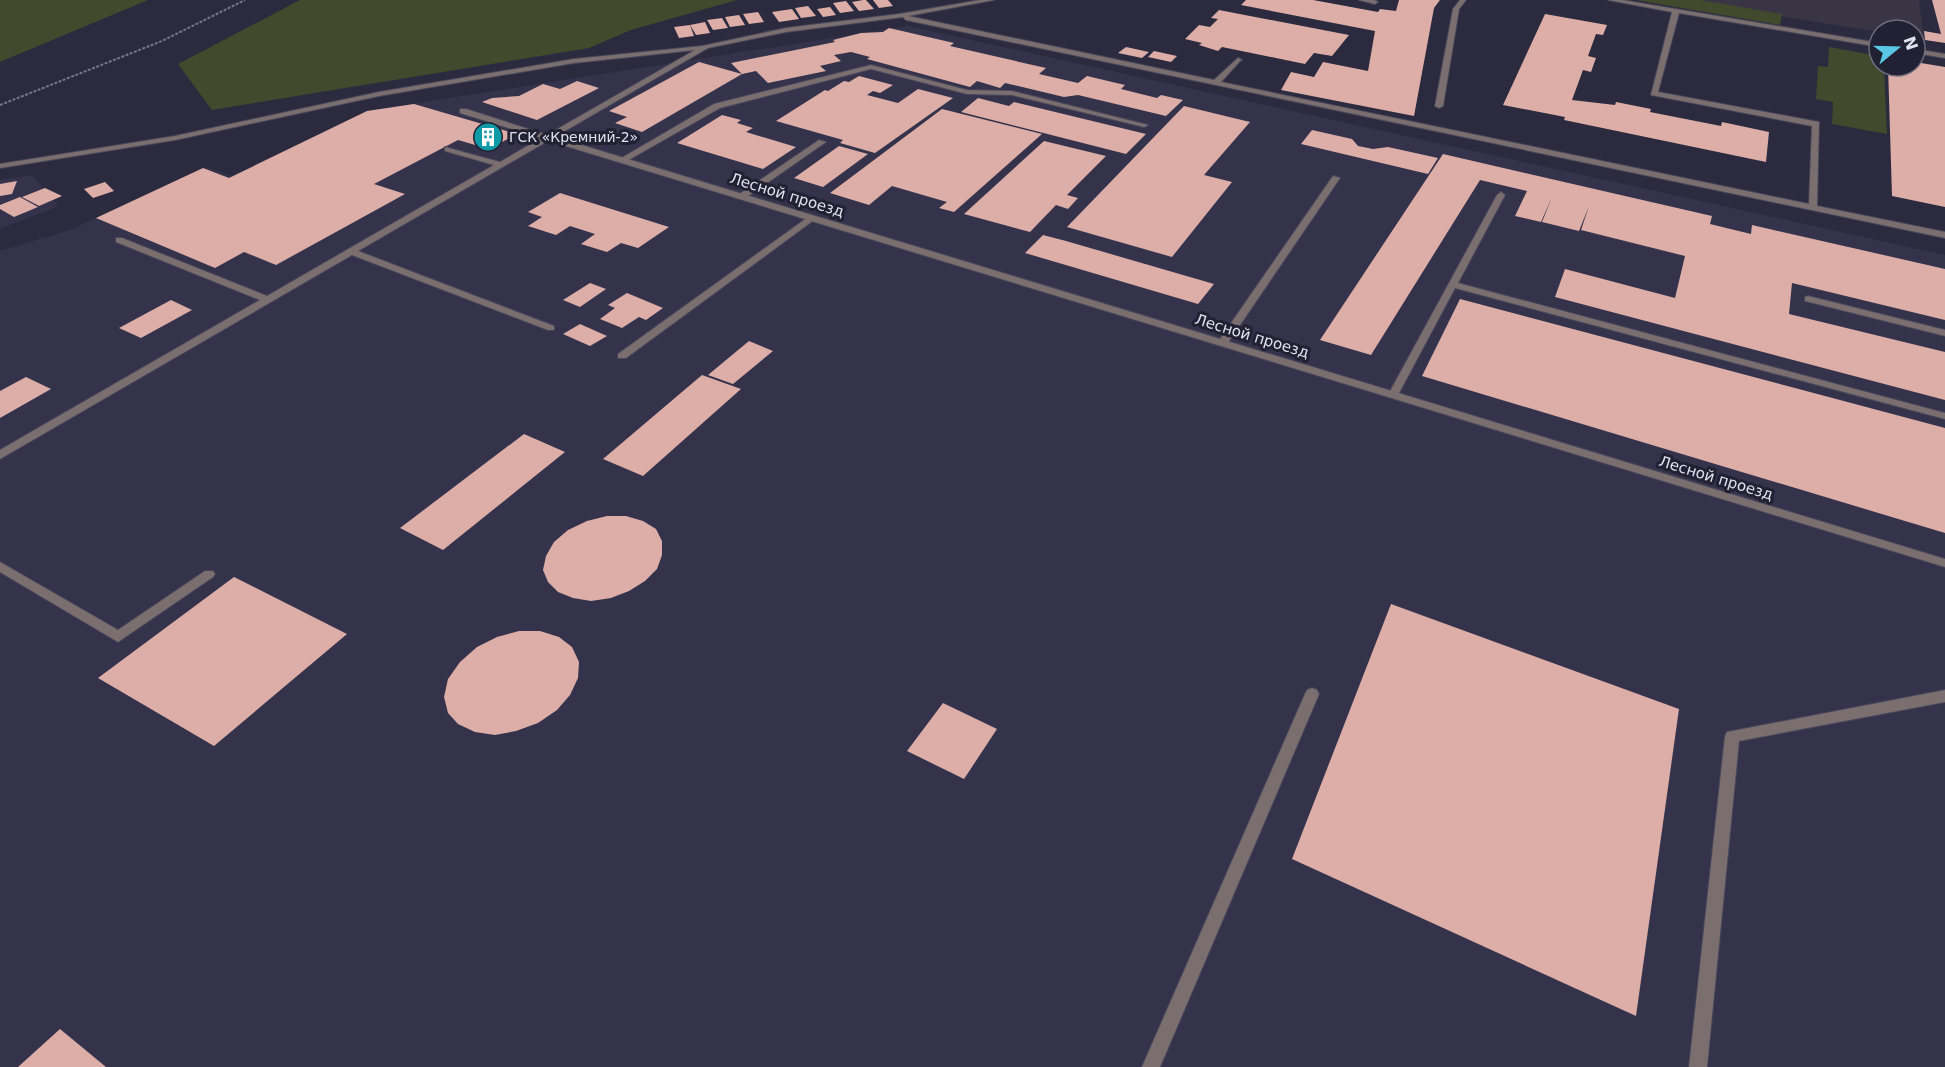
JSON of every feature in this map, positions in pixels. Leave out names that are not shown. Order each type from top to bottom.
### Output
[{"type":"street","points":[[0,166],[175,138],[379,94],[563,63],[706,46],[786,30],[899,16],[991,0]]},
{"type":"street","points":[[1362,0],[1375,2]]},
{"type":"street","points":[[1439,106],[1456,9],[1463,0]]},
{"type":"street","points":[[1611,0],[1867,43]]},
{"type":"street","points":[[1676,11],[1654,93],[1816,124],[1813,207]]},
{"type":"street","points":[[899,16],[1945,235]]},
{"type":"street","points":[[0,455],[706,46]]},
{"type":"street","points":[[1927,53],[1945,56]]},
{"type":"street","points":[[1216,82],[1238,60]]},
{"type":"street","points":[[622,160],[717,106],[871,67],[967,92],[1012,93],[1144,125]]},
{"type":"street","name":"Лесной проезд","points":[[463,111],[1945,563]]},
{"type":"street","points":[[741,197],[822,142]]},
{"type":"street","points":[[448,149],[503,165]]},
{"type":"street","points":[[1223,342],[1336,178]]},
{"type":"street","points":[[1393,395],[1500,195]]},
{"type":"street","points":[[622,356],[811,218]]},
{"type":"street","points":[[119,240],[269,300]]},
{"type":"street","points":[[352,252],[551,328]]},
{"type":"street","points":[[1453,285],[1945,416]]},
{"type":"street","points":[[1808,299],[1945,333]]},
{"type":"street","points":[[0,567],[118,637],[208,574]]},
{"type":"street","points":[[1151,1067],[1312,694]]},
{"type":"street","points":[[1698,1067],[1732,736],[1945,696]]},
{"type":"path","points":[[0,105],[162,40],[244,0]]},
{"type":"shaded area","points":[[1679,0],[1919,0],[1921,18],[1867,18],[1867,30]]},
{"type":"shaded area","points":[[908,26],[1945,255],[1945,1067],[0,1067],[0,251],[70,230],[205,167],[232,176],[367,111]]},
{"type":"shaded area","points":[[32,175],[59,206],[0,229],[0,180]]},
{"type":"green space","points":[[0,0],[148,0],[0,62]]},
{"type":"green space","points":[[300,0],[737,0],[631,30],[589,48],[212,110],[178,64]]},
{"type":"green space","points":[[1636,0],[1700,0],[1782,14],[1780,25]]},
{"type":"green space","points":[[1829,47],[1867,54],[1867,78],[1885,78],[1887,134],[1832,124],[1833,102],[1816,99],[1818,66],[1828,67]]},
{"type":"building","points":[[866,0],[874,9],[859,11],[852,2]]},
{"type":"building","points":[[873,0],[888,0],[893,6],[879,8]]},
{"type":"building","points":[[1246,0],[1313,0],[1378,12],[1380,9],[1396,11],[1399,0],[1440,0],[1434,8],[1414,116],[1281,90],[1291,72],[1314,77],[1323,62],[1368,71],[1375,31],[1241,5]]},
{"type":"building","points":[[1932,0],[1945,0],[1945,43],[1927,40],[1927,32],[1941,34]]},
{"type":"building","points":[[846,1],[854,11],[840,13],[833,3]]},
{"type":"building","points":[[808,6],[816,16],[801,18],[795,8]]},
{"type":"building","points":[[830,7],[836,15],[823,17],[817,9]]},
{"type":"building","points":[[792,9],[799,19],[779,22],[772,12]]},
{"type":"building","points":[[1219,10],[1349,35],[1332,56],[1314,53],[1305,64],[1222,47],[1218,51],[1199,45],[1202,43],[1185,39],[1199,25],[1210,27],[1218,19],[1211,18]]},
{"type":"building","points":[[758,12],[764,22],[749,24],[743,14]]},
{"type":"building","points":[[1545,14],[1607,25],[1603,35],[1596,34],[1588,56],[1596,58],[1591,72],[1583,70],[1572,100],[1615,105],[1616,102],[1651,109],[1650,112],[1721,126],[1722,122],[1769,132],[1766,162],[1503,105]]},
{"type":"building","points":[[739,15],[745,25],[730,27],[725,17]]},
{"type":"building","points":[[722,18],[728,28],[713,30],[707,20]]},
{"type":"building","points":[[705,22],[710,33],[696,35],[690,25]]},
{"type":"building","points":[[690,25],[694,36],[679,38],[674,27]]},
{"type":"building","points":[[889,28],[954,43],[950,46],[1046,68],[1039,74],[1078,83],[1087,76],[1125,85],[1121,89],[1157,98],[1161,95],[1183,100],[1166,116],[1078,95],[1064,97],[1005,83],[1000,88],[977,81],[970,87],[867,59],[870,57],[851,52],[834,55],[841,61],[820,66],[826,71],[768,83],[756,71],[742,74],[731,63],[835,42],[833,40],[861,33],[883,32]]},
{"type":"building","points":[[1126,47],[1149,52],[1142,58],[1118,53]]},
{"type":"building","points":[[1154,51],[1177,56],[1171,62],[1148,57]]},
{"type":"building","points":[[699,62],[742,74],[642,132],[615,123],[627,117],[609,111]]},
{"type":"building","points":[[1927,64],[1945,67],[1945,207],[1892,196],[1888,78],[1927,78]]},
{"type":"building","points":[[859,76],[893,85],[880,93],[873,91],[867,95],[898,103],[918,89],[953,98],[875,153],[840,143],[843,140],[776,121],[825,90],[828,91],[844,81],[849,82]]},
{"type":"building","points":[[577,81],[599,88],[537,120],[482,102],[492,98],[519,96],[543,84],[560,89]]},
{"type":"building","points":[[978,98],[1009,106],[1014,102],[1146,134],[1126,154],[961,112]]},
{"type":"building","points":[[414,104],[517,134],[489,149],[458,140],[374,184],[405,194],[276,265],[244,252],[215,268],[96,218],[203,168],[229,178],[367,111]]},
{"type":"building","points":[[1184,106],[1250,122],[1204,175],[1232,182],[1172,257],[1067,227]]},
{"type":"building","points":[[942,109],[1042,134],[954,212],[939,208],[947,202],[892,186],[869,205],[830,193]]},
{"type":"building","points":[[722,115],[741,120],[737,123],[753,128],[746,132],[796,147],[763,169],[677,143]]},
{"type":"building","points":[[1312,130],[1352,139],[1358,146],[1373,149],[1388,147],[1438,158],[1428,174],[1301,144]]},
{"type":"building","points":[[1044,141],[1106,156],[1067,195],[1078,198],[1068,209],[1056,205],[1030,232],[964,214]]},
{"type":"building","points":[[839,146],[868,154],[823,187],[794,178]]},
{"type":"building","points":[[1443,154],[1712,216],[1710,224],[1751,234],[1752,225],[1945,269],[1945,320],[1792,283],[1789,314],[1945,352],[1945,400],[1555,297],[1565,269],[1675,298],[1685,256],[1581,230],[1589,206],[1579,231],[1542,222],[1552,197],[1541,222],[1515,216],[1527,191],[1480,180],[1371,355],[1320,340]]},
{"type":"building","points":[[17,181],[12,194],[0,196],[0,184]]},
{"type":"building","points":[[105,182],[114,191],[93,198],[84,189]]},
{"type":"building","points":[[45,188],[62,196],[39,206],[22,197]]},
{"type":"building","points":[[560,193],[669,227],[638,248],[621,243],[607,252],[581,244],[595,234],[570,226],[556,235],[528,226],[542,217],[528,212]]},
{"type":"building","points":[[20,197],[38,207],[14,217],[0,209],[0,205]]},
{"type":"building","points":[[1043,235],[1214,284],[1198,304],[1025,253]]},
{"type":"building","points":[[590,283],[606,289],[580,307],[563,300]]},
{"type":"building","points":[[627,293],[663,308],[646,320],[639,317],[622,328],[600,319],[615,308],[608,305]]},
{"type":"building","points":[[1460,299],[1945,428],[1945,533],[1422,376]]},
{"type":"building","points":[[171,300],[192,310],[141,338],[119,328]]},
{"type":"building","points":[[580,324],[607,336],[590,346],[563,334]]},
{"type":"building","points":[[749,341],[773,351],[733,384],[708,375]]},
{"type":"building","points":[[702,375],[741,389],[643,476],[603,459]]},
{"type":"building","points":[[26,377],[51,389],[0,418],[0,391]]},
{"type":"building","points":[[524,434],[565,452],[443,550],[400,528]]},
{"type":"building","points":[[607,516],[626,516],[643,521],[656,529],[662,541],[662,555],[657,569],[645,581],[611,598],[591,601],[573,598],[558,592],[548,582],[543,570],[546,556],[554,542],[568,530],[587,521]]},
{"type":"building","points":[[234,577],[347,634],[214,746],[98,678]]},
{"type":"building","points":[[1391,604],[1679,709],[1636,1016],[1292,859]]},
{"type":"building","points":[[519,631],[540,631],[559,637],[572,647],[579,662],[578,678],[570,695],[557,710],[538,723],[516,731],[495,735],[475,732],[458,724],[448,713],[444,697],[448,679],[460,662],[477,647],[497,637]]},
{"type":"building","points":[[943,703],[997,729],[964,779],[907,751]]},
{"type":"building","points":[[60,1029],[106,1067],[18,1067]]},
{"type":"place","name":"ГСК «Кремний-2»","points":[[488,137]]}]
